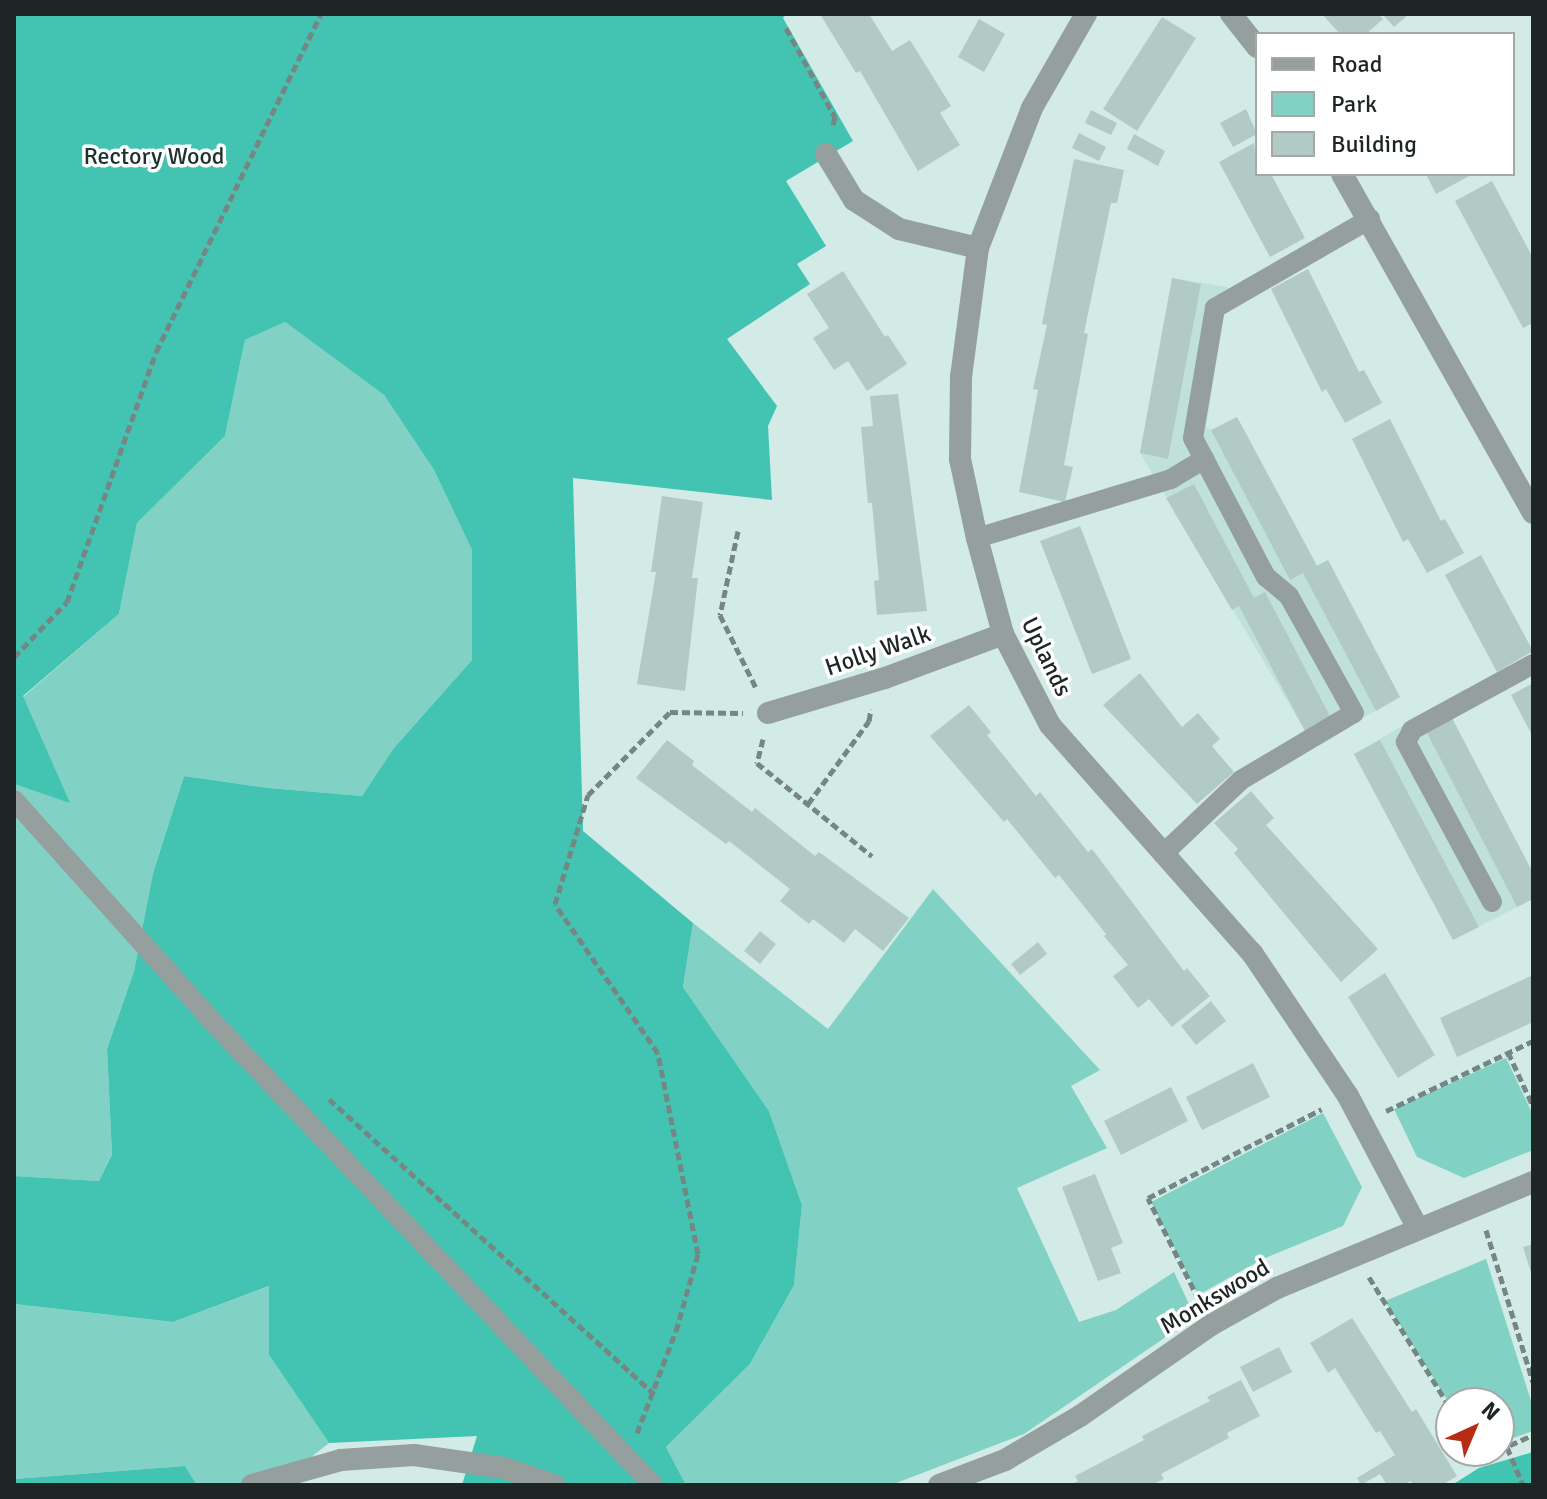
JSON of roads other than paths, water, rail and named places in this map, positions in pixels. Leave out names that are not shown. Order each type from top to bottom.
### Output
[{"type":"street","name":"Uplands","points":[[1086,14],[1032,108],[978,248],[961,377],[960,459],[1003,634],[1050,725],[1252,953],[1348,1096],[1418,1229]]},
{"type":"street","points":[[1231,14],[1255,44]]},
{"type":"street","points":[[826,154],[854,200],[899,229],[978,248]]},
{"type":"street","points":[[1343,176],[1533,513]]},
{"type":"street","name":"Holly Walk","points":[[768,713],[875,681],[1003,634]]},
{"type":"street","name":"Monkswood","points":[[939,1485],[1005,1460],[1068,1423],[1211,1325],[1277,1288],[1533,1182]]},
{"type":"street","points":[[252,1485],[341,1460],[414,1455],[504,1468],[554,1485]]},
{"type":"lane","points":[[1163,854],[1241,780],[1354,713],[1289,596],[1266,577],[1193,438],[1215,308],[1370,219]]},
{"type":"lane","points":[[977,538],[1171,479],[1204,459]]},
{"type":"lane","points":[[1492,902],[1406,742],[1412,730],[1533,664]]},
{"type":"lane","points":[[14,800],[213,1022],[653,1485]]},
{"type":"park label","name":"Rectory Wood","points":[[154,157]]}]
